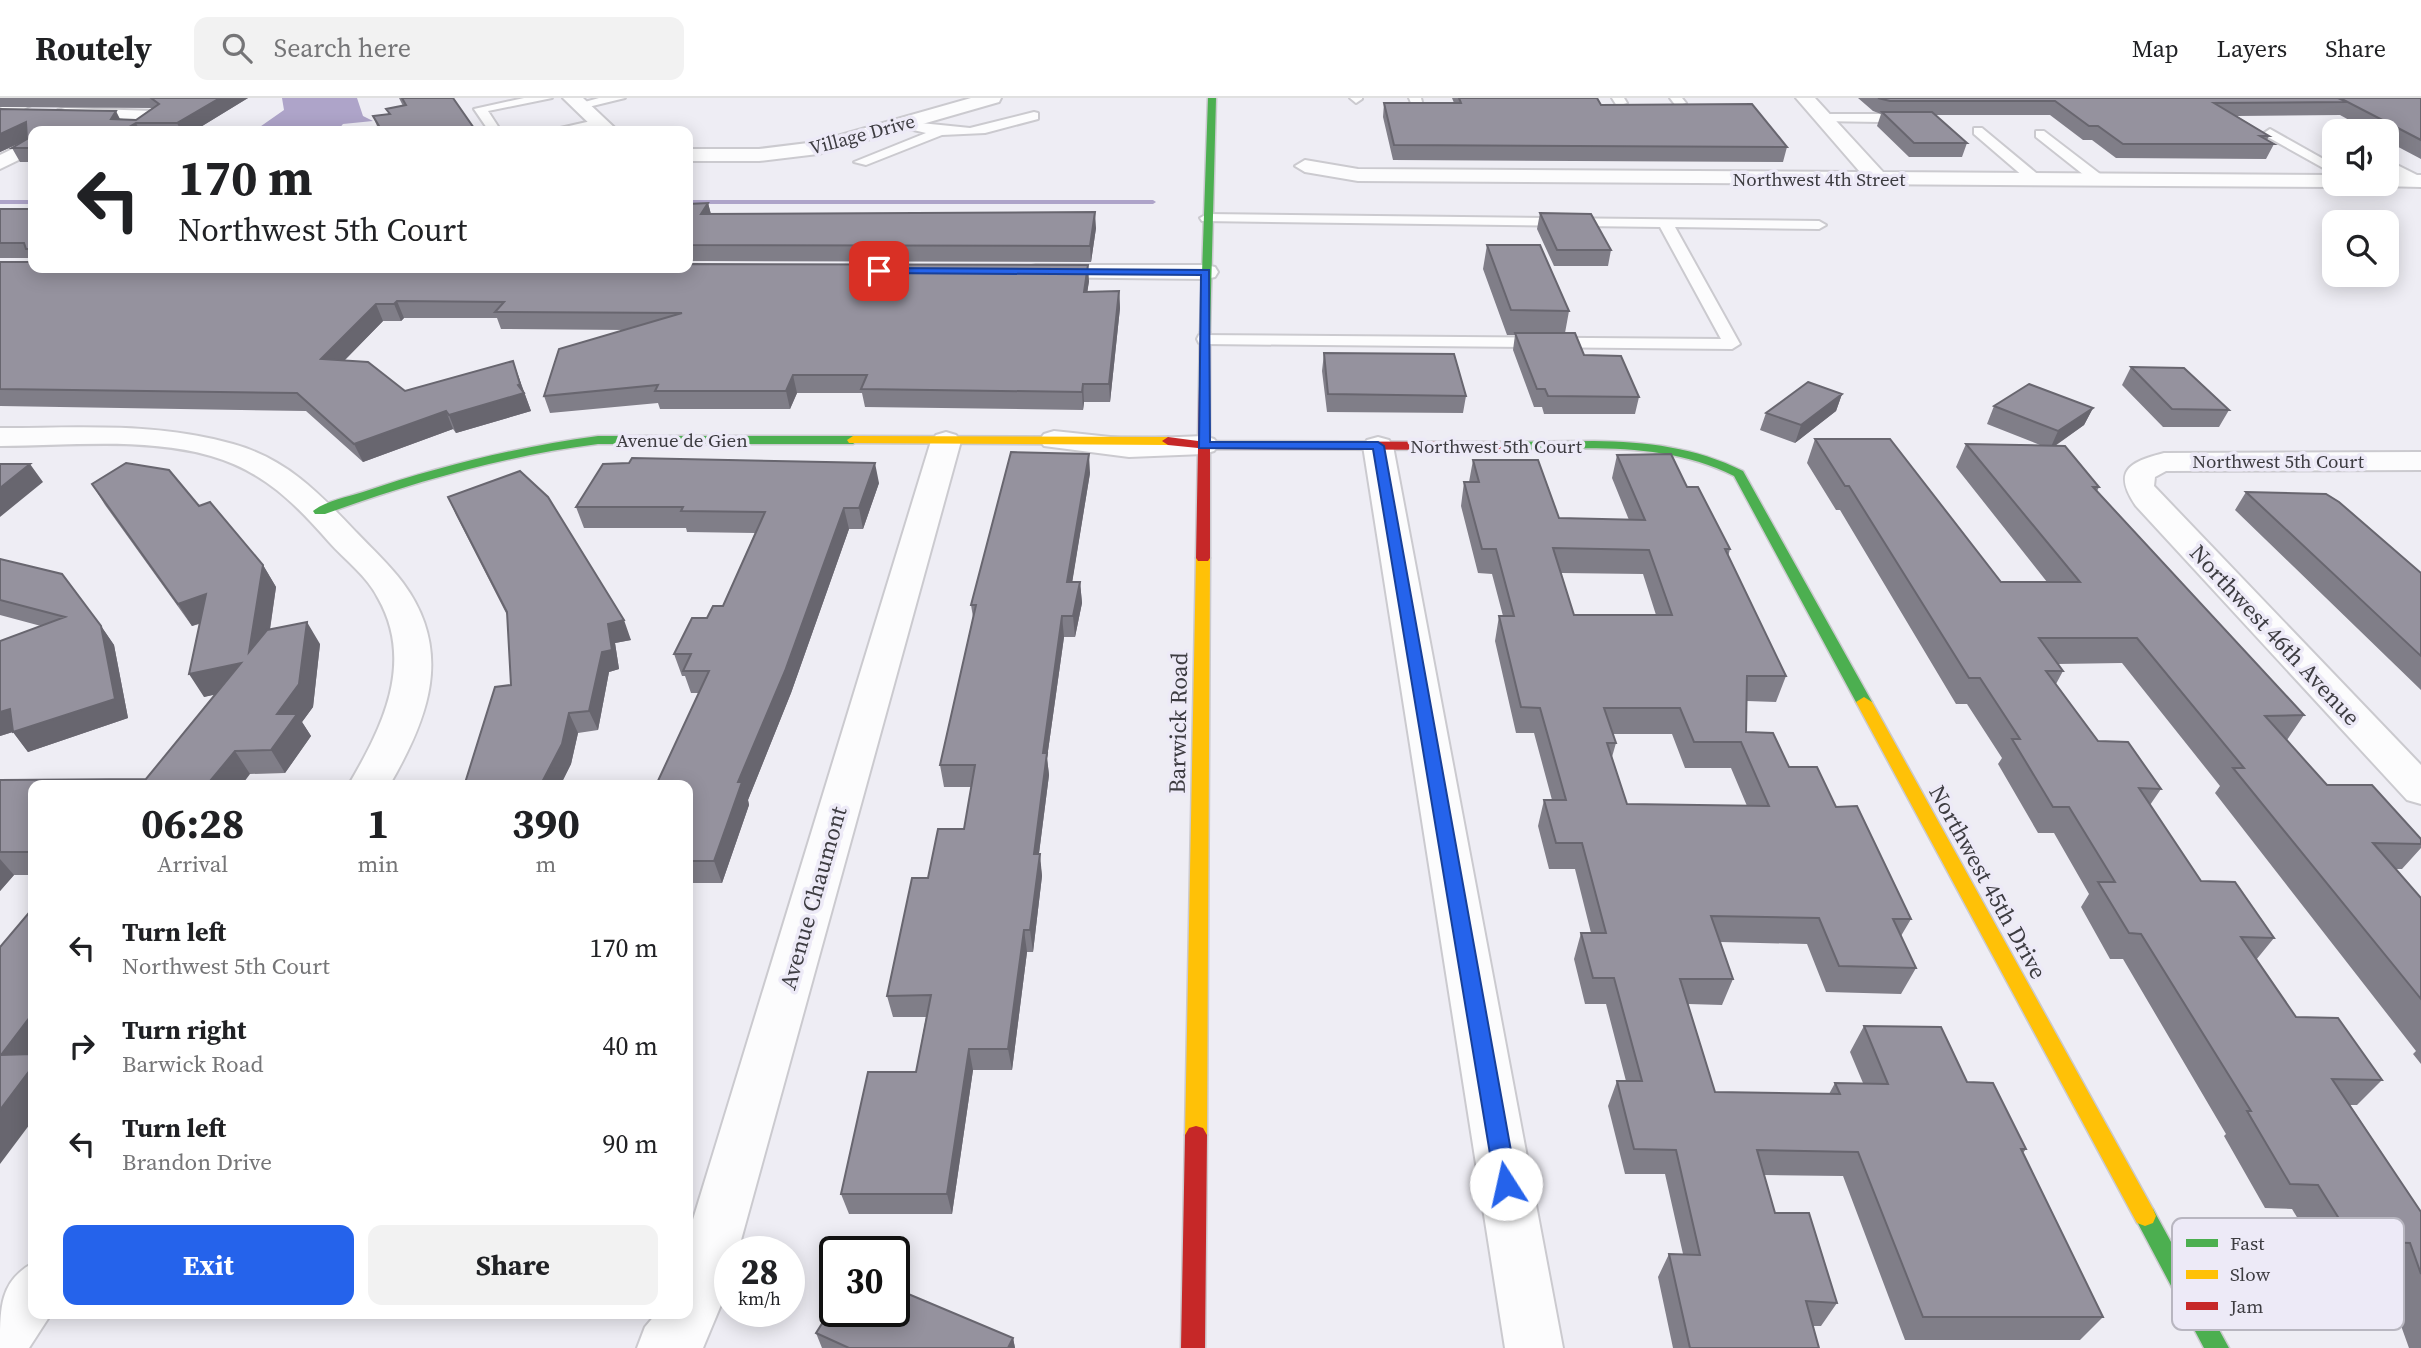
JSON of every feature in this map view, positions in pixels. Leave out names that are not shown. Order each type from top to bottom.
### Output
[{"type":"street","points":[[2,115],[35,98]]},
{"type":"street","name":"Village Drive","points":[[693,155],[789,153],[846,142],[992,98]]},
{"type":"street","name":"Barwick Road","points":[[1193,1348],[1206,272],[1212,98]]},
{"type":"street","points":[[1805,98],[1878,179]]},
{"type":"street","points":[[576,102],[603,126]]},
{"type":"street","points":[[2,115],[132,114],[153,117],[138,126]]},
{"type":"street","points":[[7,136],[28,136]]},
{"type":"street","points":[[0,163],[28,148]]},
{"type":"street","name":"Northwest 4th Street","points":[[1305,166],[1358,175],[2322,181]]},
{"type":"street","points":[[2399,181],[2419,181]]},
{"type":"street","points":[[1014,271],[1206,272]]},
{"type":"street","points":[[0,438],[135,438],[219,449],[253,460],[281,474],[320,511],[395,596],[409,624],[413,646],[412,694],[398,735],[372,780]]},
{"type":"street","name":"Avenue de Gien","points":[[320,511],[463,461],[554,444],[598,440],[1054,440],[1102,449],[1158,450],[1204,445]]},
{"type":"street","name":"Avenue Chaumont","points":[[693,1304],[700,1288],[946,441]]},
{"type":"street","name":"Northwest 5th Court","points":[[1204,445],[1657,447],[1703,454]]},
{"type":"street","points":[[1378,446],[1534,1348]]},
{"type":"street","name":"Northwest 45th Drive","points":[[1703,454],[1739,474],[2172,1266]]},
{"type":"street","name":"Northwest 5th Court","points":[[2140,475],[2148,467],[2164,461],[2421,461]]},
{"type":"street","name":"Northwest 46th Avenue","points":[[2140,475],[2139,486],[2147,499],[2421,790]]},
{"type":"street","points":[[0,1341],[28,1299]]},
{"type":"street","name":"Avenue Chaumont","points":[[666,1348],[686,1319]]},
{"type":"street","name":"Northwest 45th Drive","points":[[2207,1330],[2217,1348]]},
{"type":"lane","points":[[492,126],[480,109],[546,98]]},
{"type":"lane","points":[[576,102],[619,98]]},
{"type":"lane","points":[[905,124],[937,133],[970,133],[1000,128],[1034,116]]},
{"type":"lane","points":[[1823,118],[1880,118]]},
{"type":"lane","points":[[1978,131],[2036,180]]},
{"type":"lane","points":[[2270,132],[2322,163]]},
{"type":"lane","points":[[861,162],[937,133]]},
{"type":"lane","points":[[2040,134],[2099,180]]},
{"type":"lane","points":[[2399,170],[2419,181]]},
{"type":"lane","points":[[1207,218],[1497,228],[1665,223],[1819,225]]},
{"type":"lane","points":[[1205,339],[1732,344],[1665,223]]},
{"type":"shaded area","points":[[282,98],[357,98],[363,116],[373,121],[341,126],[261,126],[284,110]]},
{"type":"building","points":[[151,98],[220,98],[177,123],[28,126],[28,148],[12,148],[27,139],[26,122],[0,134],[0,109],[116,111],[111,119],[136,120],[159,104]]},
{"type":"building","points":[[402,98],[453,98],[473,126],[379,126],[373,116],[390,114],[386,109],[406,105]]},
{"type":"building","points":[[1459,98],[1597,98],[1601,105],[1752,104],[1787,147],[1394,145],[1384,103],[1461,103]]},
{"type":"building","points":[[1878,98],[2338,98],[2347,102],[2214,103],[2269,136],[2260,136],[2274,144],[2123,144],[2098,126],[2089,126],[2055,101],[1890,101]]},
{"type":"building","points":[[2340,98],[2421,98],[2421,140],[2399,129],[2399,119],[2380,119]]},
{"type":"building","points":[[1882,112],[1932,112],[1967,143],[1914,143]]},
{"type":"building","points":[[708,203],[701,214],[1095,212],[1090,246],[693,245],[693,204]]},
{"type":"building","points":[[0,209],[28,209],[28,249],[24,243],[0,243]]},
{"type":"building","points":[[1540,213],[1591,214],[1611,250],[1557,250]]},
{"type":"building","points":[[1487,245],[1540,245],[1569,311],[1511,310]]},
{"type":"building","points":[[0,262],[28,262],[28,273],[693,273],[693,264],[1088,265],[1084,292],[1119,291],[1109,384],[1083,384],[1082,392],[861,389],[867,375],[793,375],[786,391],[655,391],[658,385],[544,396],[559,349],[682,313],[495,312],[504,302],[397,301],[394,304],[376,304],[321,359],[368,362],[405,391],[513,361],[520,384],[518,385],[524,393],[449,415],[446,411],[354,444],[297,393],[0,389]]},
{"type":"building","points":[[1515,333],[1575,333],[1584,355],[1621,356],[1639,397],[1548,396],[1545,389],[1537,389]]},
{"type":"building","points":[[1324,353],[1454,354],[1466,396],[1328,394]]},
{"type":"building","points":[[2131,367],[2184,368],[2229,410],[2172,409]]},
{"type":"building","points":[[1808,382],[1842,394],[1801,425],[1766,413]]},
{"type":"building","points":[[2029,384],[2093,408],[2058,431],[1994,406]]},
{"type":"building","points":[[1815,439],[1890,439],[2001,582],[2080,582],[1966,444],[2065,446],[2099,487],[2093,487],[2304,715],[2265,716],[2327,785],[2372,785],[2421,839],[2421,844],[2373,843],[2421,898],[2421,999],[2233,768],[2244,768],[2137,638],[2039,638],[2063,671],[2046,671],[2098,741],[2128,742],[2161,789],[2139,788],[2201,881],[2235,882],[2274,938],[2241,937],[2296,1017],[2338,1018],[2382,1080],[2332,1079],[2421,1212],[2421,1274],[2410,1243],[2404,1243],[2404,1218],[2339,1218],[2318,1185],[2290,1184],[2247,1111],[2251,1111],[2141,934],[2129,933],[2098,882],[2115,882],[2069,807],[2053,807],[2012,739],[2020,739],[1980,678],[1969,678],[1849,486],[1845,486]]},
{"type":"building","points":[[1011,452],[1089,454],[1067,582],[1080,582],[1073,616],[1062,616],[1043,753],[1047,753],[1034,854],[1040,854],[1030,930],[1024,930],[1008,1049],[969,1049],[947,1194],[841,1194],[868,1072],[916,1072],[931,995],[887,996],[912,878],[928,878],[938,829],[964,829],[975,765],[940,765],[976,605],[971,605]]},
{"type":"building","points":[[1671,454],[1687,487],[1698,487],[1730,549],[1725,549],[1786,676],[1747,676],[1746,732],[1773,733],[1789,767],[1817,767],[1836,807],[1857,806],[1911,919],[1893,919],[1916,968],[1839,966],[1819,918],[1711,916],[1733,979],[1680,979],[1715,1092],[1840,1094],[1835,1083],[1888,1084],[1864,1026],[1941,1027],[1967,1082],[1993,1083],[2026,1149],[2021,1149],[2103,1317],[1923,1317],[1858,1152],[1757,1150],[1775,1213],[1809,1213],[1837,1303],[1806,1301],[1819,1348],[1690,1348],[1669,1254],[1700,1255],[1676,1150],[1634,1149],[1617,1081],[1642,1081],[1614,978],[1593,978],[1581,933],[1606,933],[1582,843],[1556,843],[1544,800],[1566,800],[1540,708],[1521,707],[1499,616],[1514,616],[1496,549],[1482,549],[1464,482],[1479,482],[1473,460],[1538,460],[1559,518],[1645,520],[1617,455]],"holes":[[[1553,548],[1649,550],[1672,615],[1574,615]],[[1604,708],[1680,708],[1694,742],[1741,742],[1769,806],[1627,804],[1607,743],[1616,743]]]},
{"type":"building","points":[[632,458],[875,463],[859,508],[844,508],[785,671],[738,782],[742,782],[714,861],[693,861],[693,780],[658,780],[709,671],[683,671],[691,654],[674,654],[692,618],[707,618],[713,606],[723,606],[765,512],[681,511],[683,507],[576,507],[603,464],[629,463]]},
{"type":"building","points":[[126,463],[169,470],[199,506],[210,502],[263,565],[249,652],[267,630],[307,622],[299,684],[277,714],[297,714],[271,750],[235,751],[211,780],[28,780],[28,852],[0,852],[0,780],[146,779],[241,663],[189,674],[206,594],[178,604],[92,484]]},
{"type":"building","points":[[0,464],[30,464],[0,488]]},
{"type":"building","points":[[520,471],[548,497],[624,620],[608,624],[612,650],[602,652],[589,711],[569,713],[562,744],[543,780],[466,780],[495,687],[511,685],[507,612],[448,497]]},
{"type":"building","points":[[2246,492],[2326,494],[2339,502],[2421,573],[2421,656]]},
{"type":"building","points":[[0,559],[62,574],[101,626],[115,699],[13,732],[10,709],[0,712],[0,641],[65,617],[0,600]]},
{"type":"building","points":[[28,914],[28,1020],[1,1055],[28,1054],[28,1073],[0,1110],[0,947]]},
{"type":"building","points":[[910,1295],[1013,1338],[1008,1348],[849,1348],[816,1333],[820,1327],[910,1327]]},
{"type":"waterway","points":[[0,202],[28,202]]},
{"type":"waterway","points":[[693,202],[1153,202]]},
{"type":"traffic: fast","points":[[1205,332],[1212,98]]},
{"type":"traffic: fast","points":[[320,511],[388,487],[491,458],[598,440],[853,440]]},
{"type":"traffic: fast","points":[[1503,446],[1625,445],[1656,448],[1714,461],[1739,474],[1864,702]]},
{"type":"traffic: fast","points":[[2145,1216],[2172,1266]]},
{"type":"traffic: fast","points":[[2207,1330],[2217,1348]]},
{"type":"traffic: slow","points":[[853,440],[1168,441]]},
{"type":"traffic: slow","points":[[1196,1135],[1203,558]]},
{"type":"traffic: slow","points":[[1864,702],[2145,1216]]},
{"type":"traffic: jam","points":[[1203,558],[1205,332]]},
{"type":"traffic: jam","points":[[1168,441],[1204,445],[1503,446]]},
{"type":"traffic: jam","points":[[1193,1348],[1196,1135]]},
{"type":"route","points":[[879,271],[1206,272],[1204,445],[1378,446],[1506,1184]]}]
